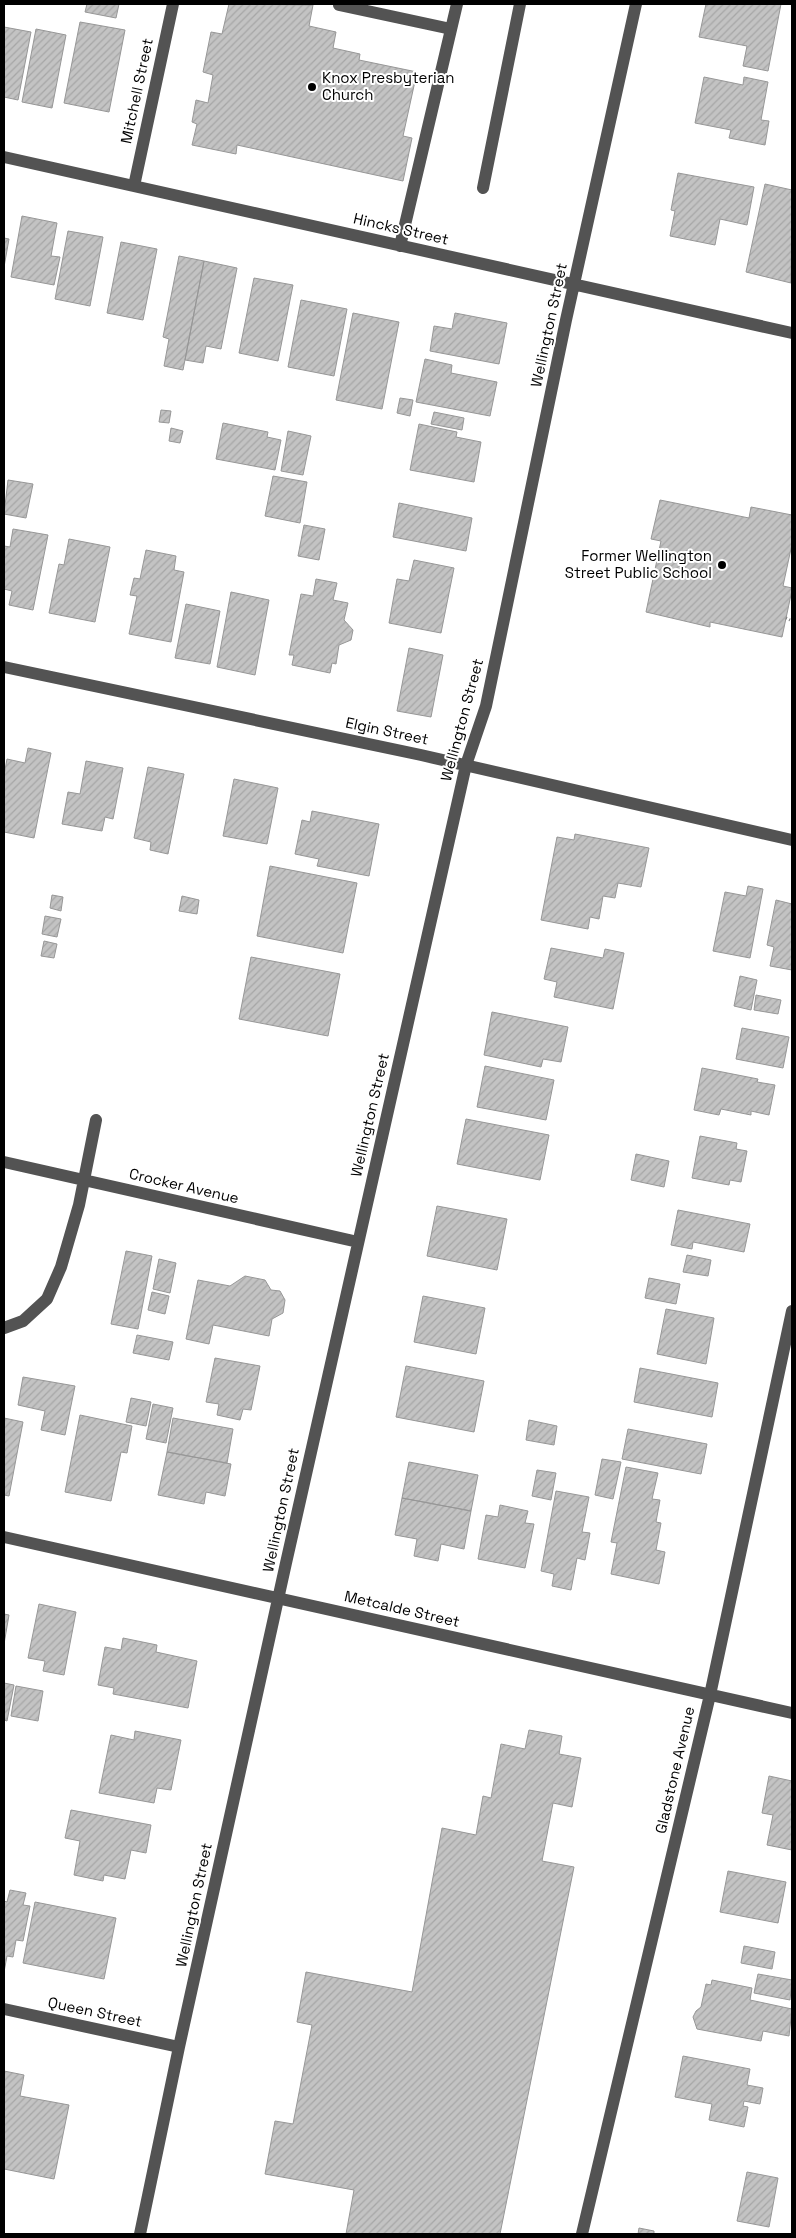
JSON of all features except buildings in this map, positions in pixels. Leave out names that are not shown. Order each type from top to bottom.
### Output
[{"type":"street","name":"Mitchell Street","points":[[134,186],[173,4]]},
{"type":"street","points":[[400,246],[457,4]]},
{"type":"street","points":[[483,188],[520,4]]},
{"type":"street","name":"Wellington Street","points":[[140,2234],[179,2047],[466,765],[486,706],[574,285],[636,4]]},
{"type":"street","points":[[339,5],[451,29]]},
{"type":"street","name":"Hincks Street","points":[[4,157],[792,333]]},
{"type":"street","name":"Elgin Street","points":[[4,667],[466,765],[792,840]]},
{"type":"street","points":[[4,1328],[23,1321],[47,1299],[61,1266],[84,1181],[96,1120]]},
{"type":"street","name":"Crocker Avenue","points":[[4,1162],[358,1242]]},
{"type":"street","name":"Gladstone Avenue","points":[[582,2234],[710,1695],[792,1311]]},
{"type":"street","name":"Metcalde Street","points":[[4,1537],[792,1713]]},
{"type":"street","name":"Queen Street","points":[[4,2009],[179,2047]]},
{"type":"path","points":[[786,618],[792,621]]},
{"type":"place","name":"Knox Presbyterian Church","points":[[312,87]]},
{"type":"place","name":"Former Wellington Street Public School","points":[[722,565]]}]
